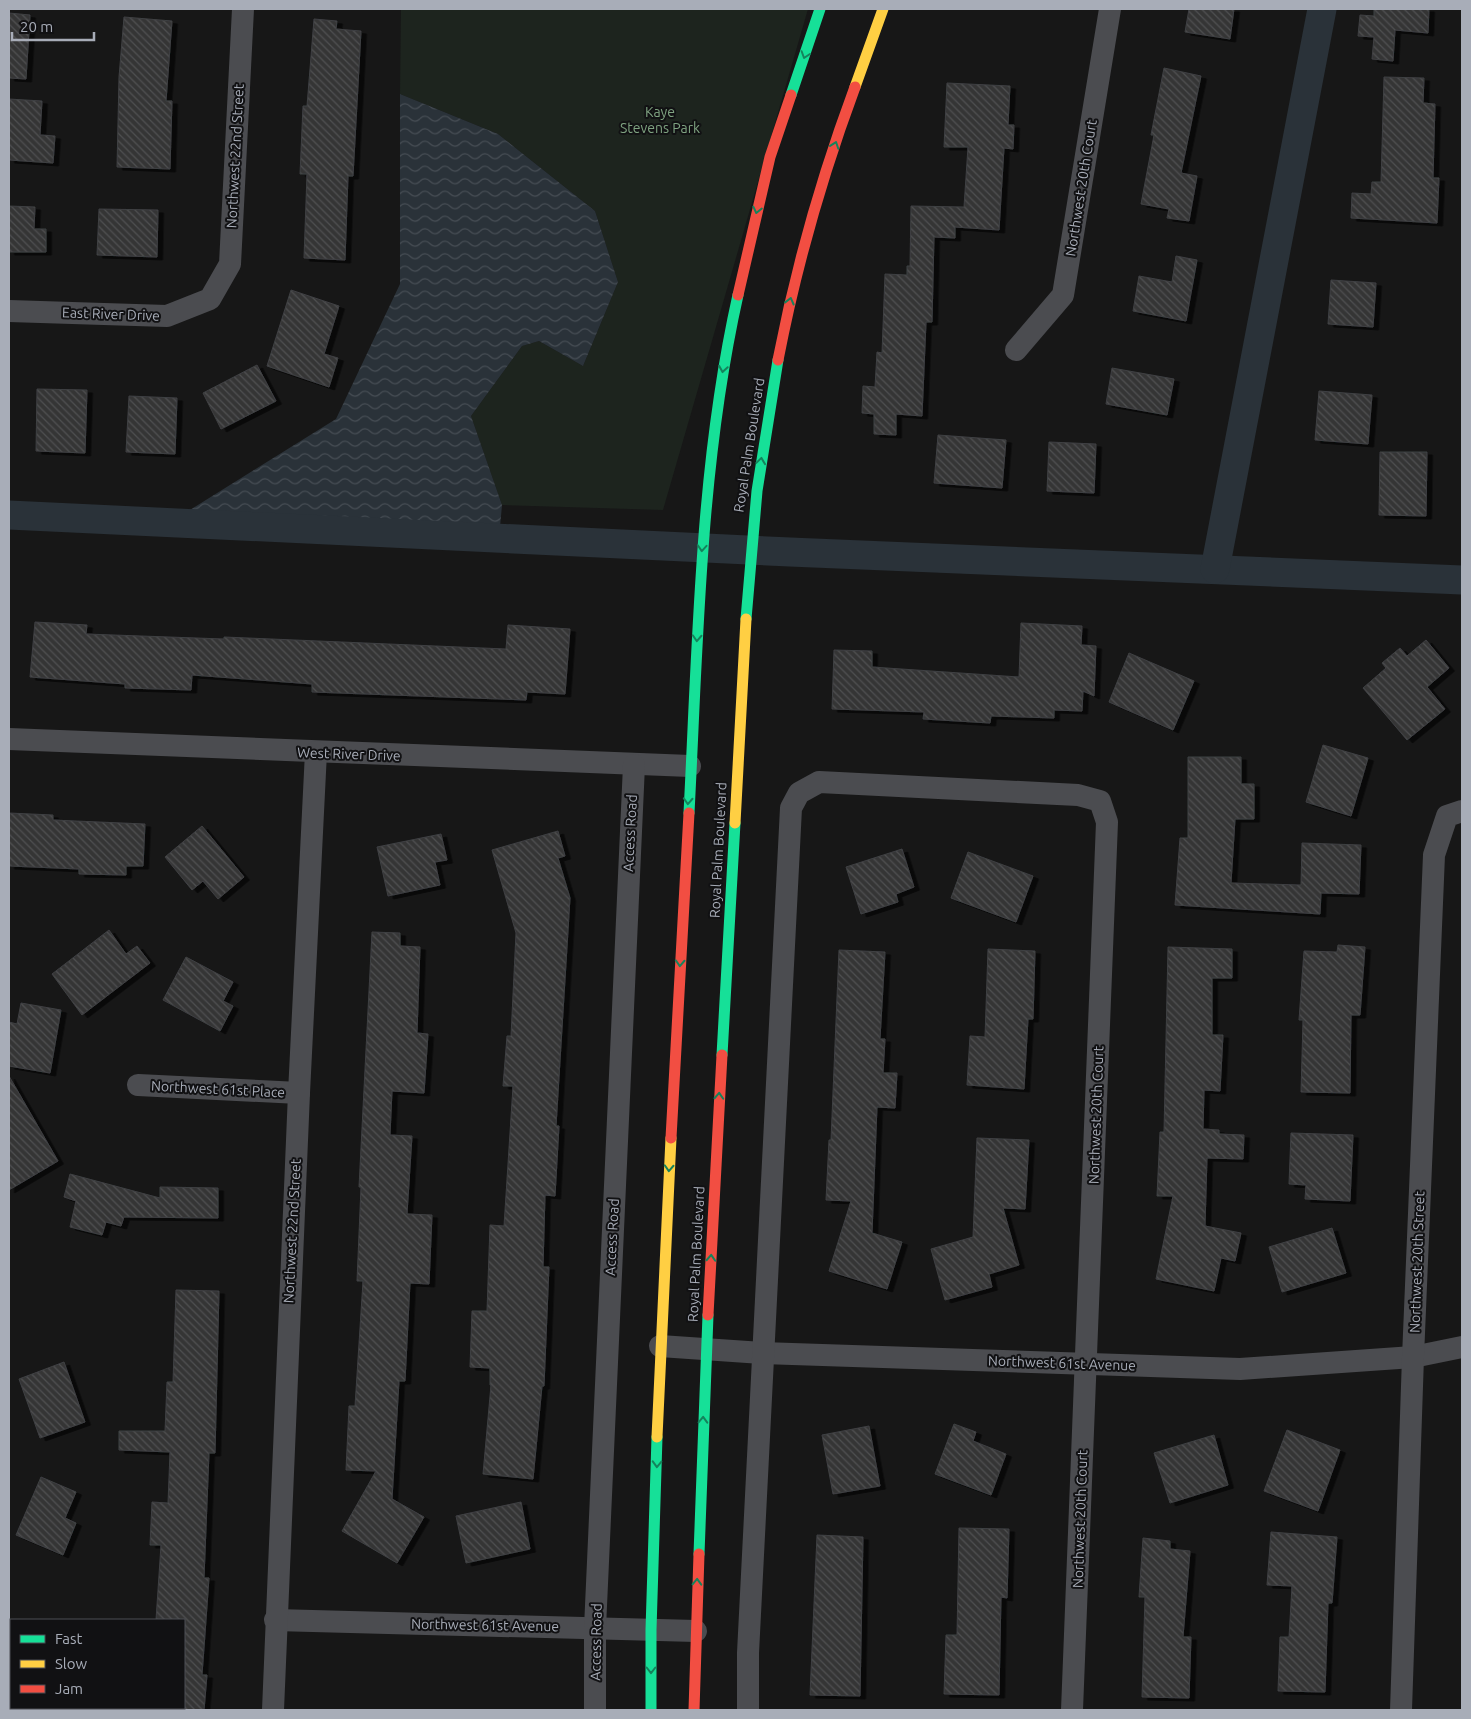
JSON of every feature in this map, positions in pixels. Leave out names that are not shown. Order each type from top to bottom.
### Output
[{"type":"main road","points":[[651,1710],[651,1630],[660,1346],[705,506],[726,350],[770,157],[820,9]]},
{"type":"main road","name":"Royal Palm Boulevard","points":[[694,1710],[706,1349],[747,592],[754,509],[768,412],[789,305],[818,194],[883,9]]},
{"type":"street","name":"Northwest 22nd Street","points":[[210,299],[230,264],[243,9]]},
{"type":"street","name":"Northwest 20th Court","points":[[1016,350],[1063,295],[1110,9]]},
{"type":"street","name":"East River Drive","points":[[9,311],[167,316],[210,299]]},
{"type":"street","name":"West River Drive","points":[[9,739],[690,766]]},
{"type":"street","name":"Northwest 22nd Street","points":[[273,1710],[298,1093],[316,752]]},
{"type":"street","name":"Access Road","points":[[595,1710],[595,1628],[634,765]]},
{"type":"street","name":"Northwest 20th Court","points":[[762,1353],[791,808],[799,793],[819,782],[1078,795],[1100,801],[1107,822],[1072,1710]]},
{"type":"street","name":"Northwest 20th Street","points":[[1401,1710],[1413,1356],[1434,855],[1455,813]]},
{"type":"street","name":"Northwest 61st Place","points":[[138,1085],[298,1093]]},
{"type":"street","name":"Northwest 61st Avenue","points":[[660,1346],[762,1353],[1240,1368],[1413,1356],[1462,1347]]},
{"type":"street","points":[[748,1710],[748,1653],[762,1353]]},
{"type":"street","name":"Northwest 61st Avenue","points":[[276,1620],[696,1631]]},
{"type":"green space","name":"Kaye Stevens Park","points":[[401,9],[808,9],[663,510],[502,505],[471,416],[522,346],[539,341],[583,366],[618,282],[595,211],[498,134],[400,94]]},
{"type":"water","points":[[400,94],[498,134],[595,211],[618,282],[583,366],[539,341],[522,346],[471,416],[502,505],[499,538],[169,523],[336,419],[400,284]]},
{"type":"building","points":[[1189,9],[1234,9],[1230,39],[1185,32]]},
{"type":"building","points":[[1374,9],[1429,9],[1428,33],[1395,30],[1393,61],[1372,59],[1374,37],[1358,36],[1360,15],[1374,16]]},
{"type":"building","points":[[9,13],[30,15],[26,79],[9,78]]},
{"type":"building","points":[[124,17],[172,21],[166,101],[172,101],[170,169],[117,167],[119,77]]},
{"type":"building","points":[[314,19],[337,21],[336,29],[361,31],[353,176],[348,176],[345,260],[304,258],[307,174],[300,174],[303,106],[307,106]]},
{"type":"building","points":[[1164,68],[1201,76],[1181,173],[1197,176],[1189,221],[1167,218],[1169,209],[1141,204],[1154,135],[1151,135]]},
{"type":"building","points":[[1384,77],[1424,78],[1423,103],[1435,104],[1433,178],[1439,178],[1437,223],[1351,218],[1352,193],[1371,194],[1372,182],[1381,182]]},
{"type":"building","points":[[947,83],[1010,86],[1008,125],[1014,125],[1013,149],[1004,148],[999,230],[955,227],[955,238],[934,237],[932,322],[926,322],[922,416],[896,414],[896,435],[874,434],[874,414],[862,413],[863,386],[875,387],[877,352],[882,353],[885,274],[907,275],[907,266],[910,266],[911,206],[964,207],[968,147],[944,147]]},
{"type":"building","points":[[9,99],[42,101],[40,135],[55,136],[53,163],[9,160]]},
{"type":"building","points":[[9,206],[35,207],[34,229],[46,229],[46,252],[9,252]]},
{"type":"building","points":[[99,209],[158,210],[157,257],[97,255]]},
{"type":"building","points":[[1176,256],[1197,260],[1186,321],[1133,311],[1139,276],[1172,282]]},
{"type":"building","points":[[1331,280],[1376,283],[1373,327],[1328,324]]},
{"type":"building","points":[[291,290],[339,306],[324,354],[338,358],[329,387],[267,366]]},
{"type":"building","points":[[257,365],[276,401],[221,429],[203,393]]},
{"type":"building","points":[[1112,368],[1174,379],[1167,415],[1106,404]]},
{"type":"building","points":[[37,389],[87,390],[85,453],[36,451]]},
{"type":"building","points":[[1319,391],[1372,395],[1368,444],[1315,440]]},
{"type":"building","points":[[129,396],[177,398],[175,454],[126,452]]},
{"type":"building","points":[[938,435],[1006,440],[1002,488],[934,483]]},
{"type":"building","points":[[1049,442],[1096,444],[1094,493],[1047,491]]},
{"type":"building","points":[[1380,452],[1427,452],[1426,516],[1379,515]]},
{"type":"building","points":[[35,622],[87,625],[86,634],[224,639],[224,637],[506,649],[508,625],[570,629],[565,694],[527,692],[526,700],[312,692],[312,684],[192,675],[191,690],[125,688],[125,684],[30,677]]},
{"type":"building","points":[[1021,623],[1082,626],[1081,645],[1096,646],[1094,696],[1083,691],[1082,711],[1054,710],[1054,718],[991,716],[990,723],[923,719],[924,712],[832,709],[834,650],[872,651],[872,667],[1019,677]]},
{"type":"building","points":[[1426,640],[1449,668],[1427,687],[1445,709],[1407,740],[1363,688],[1386,668],[1382,663],[1400,648],[1407,656]]},
{"type":"building","points":[[1129,653],[1194,681],[1173,730],[1109,702]]},
{"type":"building","points":[[1323,745],[1368,758],[1351,816],[1306,802]]},
{"type":"building","points":[[1188,757],[1241,757],[1241,784],[1254,784],[1254,819],[1235,819],[1231,883],[1301,885],[1302,843],[1361,845],[1359,894],[1321,893],[1320,914],[1175,905],[1180,838],[1188,838]]},
{"type":"building","points":[[9,813],[53,815],[53,820],[145,824],[143,866],[126,866],[126,875],[79,874],[79,869],[9,866]]},
{"type":"building","points":[[202,826],[244,877],[218,899],[203,881],[192,890],[165,857]]},
{"type":"building","points":[[558,831],[565,856],[558,858],[570,898],[556,1126],[559,1126],[555,1196],[545,1195],[543,1267],[549,1267],[544,1386],[542,1386],[533,1479],[483,1474],[491,1385],[490,1368],[470,1367],[472,1311],[487,1311],[490,1225],[504,1226],[513,1086],[503,1086],[507,1036],[511,1036],[516,933],[492,850]]},
{"type":"building","points":[[441,834],[447,860],[435,862],[440,885],[388,896],[377,847]]},
{"type":"building","points":[[902,849],[914,887],[896,894],[898,902],[861,914],[846,867]]},
{"type":"building","points":[[968,852],[1033,876],[1016,922],[951,898]]},
{"type":"building","points":[[109,930],[126,954],[137,946],[150,963],[82,1015],[52,974]]},
{"type":"building","points":[[372,932],[400,933],[400,946],[420,947],[417,1033],[428,1034],[424,1093],[392,1091],[390,1135],[412,1136],[407,1214],[432,1215],[429,1284],[410,1283],[405,1381],[399,1381],[392,1499],[424,1517],[397,1563],[342,1531],[376,1471],[346,1470],[349,1406],[355,1406],[363,1281],[357,1281],[361,1187],[359,1187]]},
{"type":"building","points":[[1338,945],[1365,947],[1360,1015],[1351,1015],[1350,1093],[1301,1092],[1303,1020],[1299,1020],[1304,951],[1337,952]]},
{"type":"building","points":[[1168,947],[1232,949],[1232,978],[1212,978],[1212,1035],[1223,1035],[1220,1091],[1204,1090],[1203,1129],[1219,1130],[1219,1134],[1244,1135],[1243,1159],[1207,1158],[1205,1226],[1241,1233],[1235,1261],[1221,1258],[1214,1291],[1156,1279],[1173,1196],[1157,1196],[1160,1132],[1164,1132]]},
{"type":"building","points":[[988,949],[1035,951],[1033,1019],[1028,1019],[1024,1089],[967,1085],[970,1036],[985,1037]]},
{"type":"building","points":[[839,950],[885,952],[880,1039],[885,1039],[883,1073],[897,1073],[895,1108],[877,1107],[872,1233],[902,1242],[887,1289],[829,1271],[851,1201],[826,1200],[829,1140],[831,1140]]},
{"type":"building","points":[[186,957],[233,982],[223,1001],[233,1006],[220,1031],[163,1000]]},
{"type":"building","points":[[21,1003],[61,1010],[50,1073],[9,1066],[9,1022],[17,1024]]},
{"type":"building","points":[[9,1076],[58,1161],[9,1190]]},
{"type":"building","points":[[1291,1133],[1353,1135],[1350,1201],[1305,1199],[1306,1185],[1289,1184]]},
{"type":"building","points":[[977,1138],[1029,1140],[1025,1209],[1003,1208],[1019,1265],[989,1274],[992,1287],[945,1300],[931,1249],[973,1237]]},
{"type":"building","points":[[70,1174],[160,1198],[160,1187],[218,1188],[218,1218],[124,1217],[121,1226],[106,1222],[102,1235],[70,1227],[76,1201],[64,1197]]},
{"type":"building","points":[[1332,1228],[1346,1273],[1282,1292],[1269,1247]]},
{"type":"building","points":[[176,1290],[219,1291],[215,1453],[209,1453],[204,1578],[209,1578],[202,1675],[207,1675],[204,1710],[184,1710],[185,1619],[156,1619],[161,1545],[150,1545],[152,1502],[168,1503],[170,1452],[119,1450],[119,1431],[165,1431],[167,1382],[173,1382]]},
{"type":"building","points":[[64,1362],[85,1422],[40,1438],[19,1379]]},
{"type":"building","points":[[954,1424],[976,1432],[973,1441],[1006,1454],[991,1495],[935,1474]]},
{"type":"building","points":[[869,1426],[880,1486],[833,1494],[822,1435]]},
{"type":"building","points":[[1287,1430],[1340,1450],[1318,1511],[1264,1491]]},
{"type":"building","points":[[1214,1435],[1228,1485],[1170,1503],[1154,1453]]},
{"type":"building","points":[[41,1477],[76,1492],[65,1518],[76,1523],[63,1555],[16,1535]]},
{"type":"building","points":[[521,1502],[530,1549],[466,1563],[456,1516]]},
{"type":"building","points":[[959,1528],[1009,1529],[1007,1598],[1001,1597],[999,1695],[944,1694],[946,1635],[957,1635]]},
{"type":"building","points":[[1271,1532],[1337,1537],[1332,1603],[1328,1603],[1325,1692],[1278,1691],[1280,1637],[1289,1637],[1292,1586],[1267,1585]]},
{"type":"building","points":[[817,1535],[863,1537],[860,1696],[810,1695]]},
{"type":"building","points":[[1143,1538],[1170,1541],[1170,1549],[1190,1551],[1183,1637],[1191,1637],[1189,1698],[1142,1697],[1145,1597],[1139,1597]]},
{"type":"waterway","points":[[1215,569],[1322,9]]},
{"type":"waterway","points":[[9,515],[790,552],[1462,580]]},
{"type":"traffic: fast","points":[[791,95],[820,9]]},
{"type":"traffic: fast","points":[[689,813],[698,618],[708,488],[725,359],[738,295]]},
{"type":"traffic: fast","points":[[746,619],[757,491],[778,360]]},
{"type":"traffic: fast","points":[[722,1055],[735,823]]},
{"type":"traffic: fast","points":[[699,1554],[708,1315]]},
{"type":"traffic: fast","points":[[651,1710],[651,1630],[657,1437]]},
{"type":"traffic: slow","points":[[855,87],[883,9]]},
{"type":"traffic: slow","points":[[735,823],[746,619]]},
{"type":"traffic: slow","points":[[657,1437],[671,1138]]},
{"type":"traffic: jam","points":[[778,360],[811,222],[855,87]]},
{"type":"traffic: jam","points":[[738,295],[770,157],[791,95]]},
{"type":"traffic: jam","points":[[671,1138],[689,813]]},
{"type":"traffic: jam","points":[[708,1315],[722,1055]]},
{"type":"traffic: jam","points":[[694,1710],[699,1554]]}]
